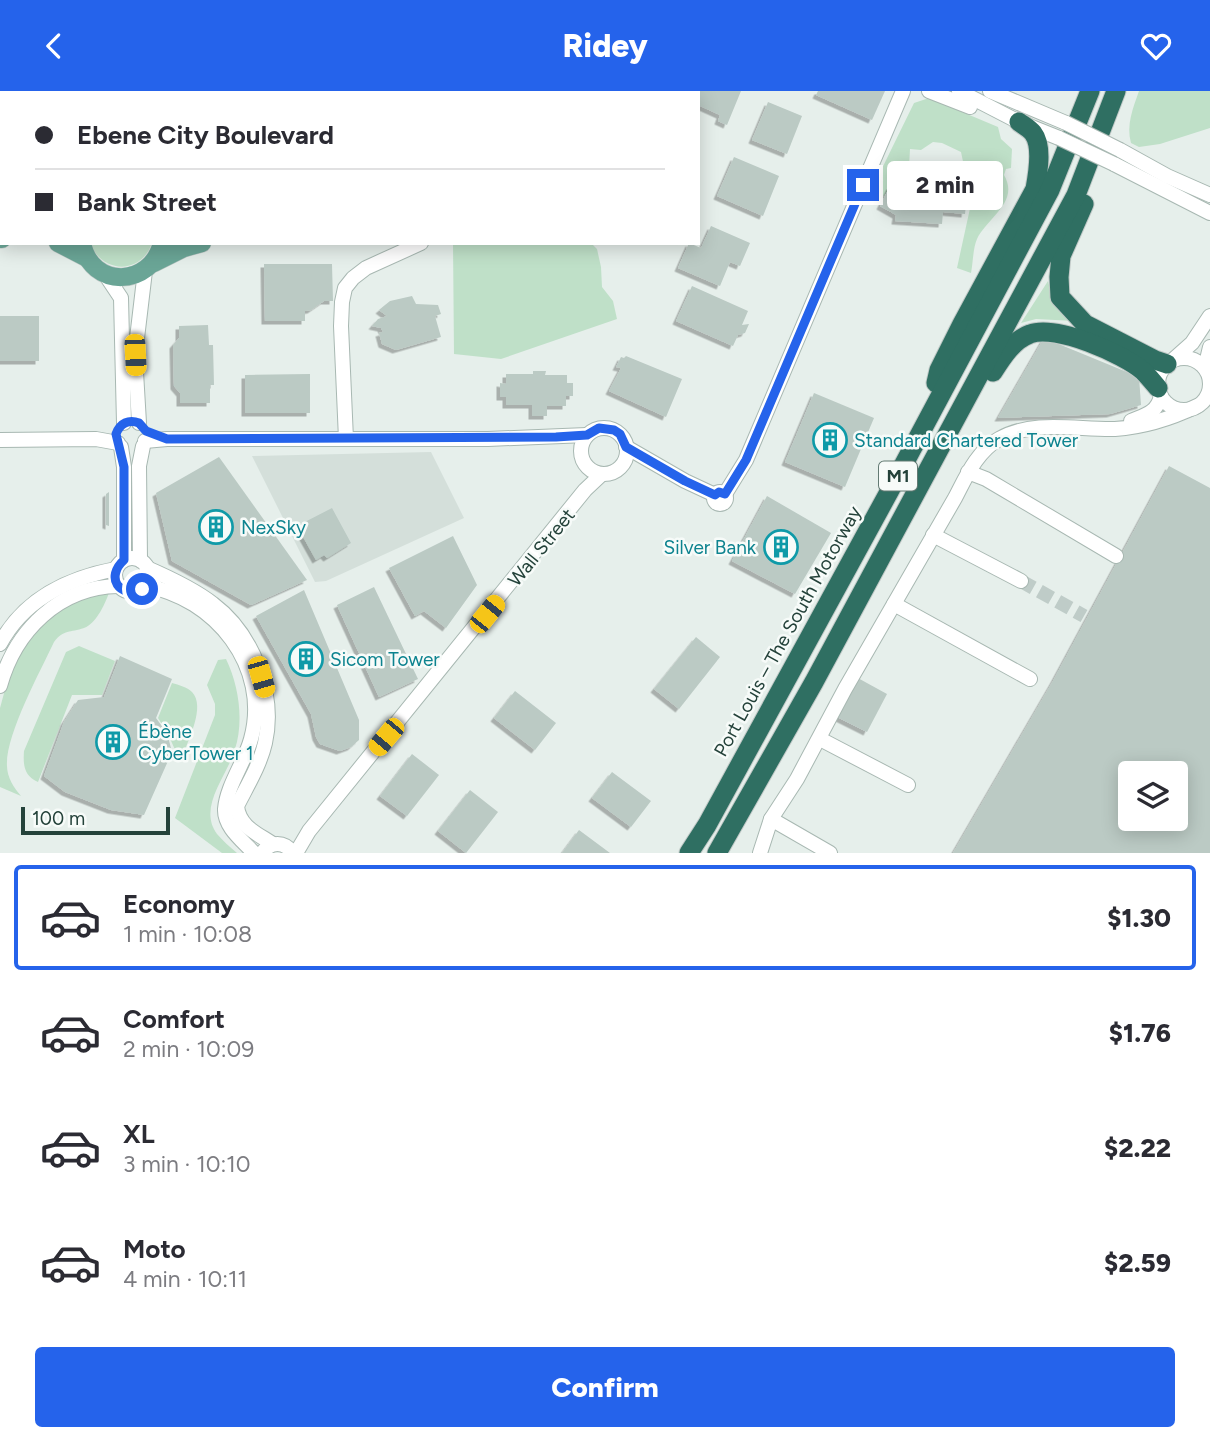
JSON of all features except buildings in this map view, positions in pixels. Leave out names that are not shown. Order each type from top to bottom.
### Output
[{"type":"highway","name":"Port Louis – The South Motorway","points":[[689,853],[707,825],[927,422],[1050,190],[1090,91]]},
{"type":"highway","name":"M1","points":[[717,853],[814,682],[1076,195],[1116,91]]},
{"type":"highway","points":[[1122,91],[1097,174],[1061,256],[1060,297],[1085,324],[1155,360],[1170,362]]},
{"type":"highway","points":[[927,422],[939,370],[1035,189],[1038,149],[1033,133],[1017,126]]},
{"type":"highway","points":[[932,464],[1001,359],[1016,342],[1030,334],[1061,334],[1098,347],[1142,370],[1159,392]]},
{"type":"main road","points":[[64,245],[84,251],[105,274],[118,278],[132,277],[184,248],[195,245]]},
{"type":"main road","points":[[149,267],[161,245]]},
{"type":"street","points":[[626,447],[720,494],[746,460],[904,91]]},
{"type":"street","points":[[897,108],[912,94],[921,91]]},
{"type":"street","points":[[929,91],[1017,126],[1059,138],[1210,213]]},
{"type":"street","points":[[958,91],[1017,126]]},
{"type":"street","points":[[990,91],[1066,123],[1167,176],[1210,195]]},
{"type":"street","points":[[346,439],[341,326],[345,288],[366,268],[417,245]]},
{"type":"street","points":[[118,586],[114,575],[120,565],[124,467],[132,436],[135,355],[149,267]]},
{"type":"street","points":[[105,274],[121,298],[132,436],[139,466],[144,564],[149,577],[145,586]]},
{"type":"street","points":[[1114,429],[1153,412],[1159,404],[1159,375],[1192,344],[1210,316]]},
{"type":"street","points":[[760,853],[771,820],[820,739],[845,689],[968,472],[984,451],[997,439],[1015,432],[1053,427],[1114,429],[1170,419],[1203,403],[1210,384],[1210,347]]},
{"type":"street","points":[[1170,362],[1191,359],[1208,374]]},
{"type":"street","points":[[1159,392],[1172,407],[1181,410],[1203,403]]},
{"type":"street","points":[[0,440],[132,436],[167,439],[556,437],[587,435],[599,428],[607,428],[620,434],[627,454],[615,471],[591,466],[556,437]]},
{"type":"street","points":[[587,435],[581,449],[591,466]]},
{"type":"street","points":[[621,466],[648,459]]},
{"type":"street","name":"Wall Street","points":[[281,849],[309,831],[586,490],[591,466]]},
{"type":"street","points":[[968,472],[986,479],[1116,556]]},
{"type":"street","points":[[933,535],[1021,581]]},
{"type":"street","points":[[0,644],[20,615],[56,587],[120,565],[144,564],[214,605],[241,633],[256,663],[266,693],[267,729],[261,757],[237,806],[238,812],[241,821],[281,849]]},
{"type":"street","points":[[0,686],[17,645],[33,623],[61,602],[85,591],[118,586],[132,592],[145,586],[177,594],[198,606],[233,640],[246,661],[254,685],[255,719],[251,739],[225,809],[231,828],[254,853]]},
{"type":"street","points":[[894,604],[1030,679]]},
{"type":"street","points":[[820,739],[908,785]]},
{"type":"street","points":[[771,820],[830,853]]},
{"type":"shaded area","points":[[431,452],[464,518],[326,581],[315,582],[252,456]]},
{"type":"green space","points":[[1139,91],[1210,91],[1210,128],[1160,144],[1139,147],[1131,143],[1130,123]]},
{"type":"green space","points":[[929,98],[998,127],[1001,139],[1012,149],[1011,168],[1006,169],[1004,175],[1008,193],[1005,202],[977,239],[971,273],[957,268],[974,190],[973,180],[965,171],[961,152],[933,142],[921,150],[910,149],[908,185],[893,184],[879,202],[867,199],[914,103]]},
{"type":"green space","points":[[91,245],[151,245],[139,261],[121,267],[103,261]]},
{"type":"green space","points":[[453,245],[593,245],[597,249],[602,287],[613,301],[617,319],[501,359],[454,354]]},
{"type":"green space","points":[[1048,281],[1052,297],[1074,321],[1036,319],[1021,323]]},
{"type":"green space","points":[[110,590],[93,622],[84,628],[64,633],[54,642],[24,704],[8,753],[8,774],[21,796],[0,787],[0,708],[12,664],[37,627],[80,597]]},
{"type":"green space","points":[[79,646],[115,661],[102,695],[72,695],[38,782],[30,777],[25,769],[24,751],[66,652]]},
{"type":"green space","points":[[226,659],[237,692],[240,715],[238,738],[210,813],[217,834],[237,853],[222,853],[175,818],[215,715],[215,704],[207,685],[218,660]]},
{"type":"green space","points":[[172,683],[185,687],[196,698],[195,723],[183,756],[176,752],[158,718]]},
{"type":"tunnel","points":[[1021,581],[1084,616]]},
{"type":"place","name":"Standard Chartered Tower","points":[[830,440]]},
{"type":"place","name":"NexSky","points":[[216,527]]},
{"type":"place","name":"Silver Bank","points":[[781,547]]},
{"type":"place","name":"Sicom Tower","points":[[306,659]]},
{"type":"place","name":"Ébène CyberTower 1","points":[[113,742]]},
{"type":"route","points":[[142,589],[132,592],[123,590],[118,586],[114,575],[117,566],[124,560],[124,467],[116,434],[121,425],[129,421],[139,423],[146,431],[167,439],[488,439],[587,435],[599,428],[607,428],[620,434],[626,447],[685,481],[715,495],[719,492],[725,494],[746,460],[863,185]]}]
